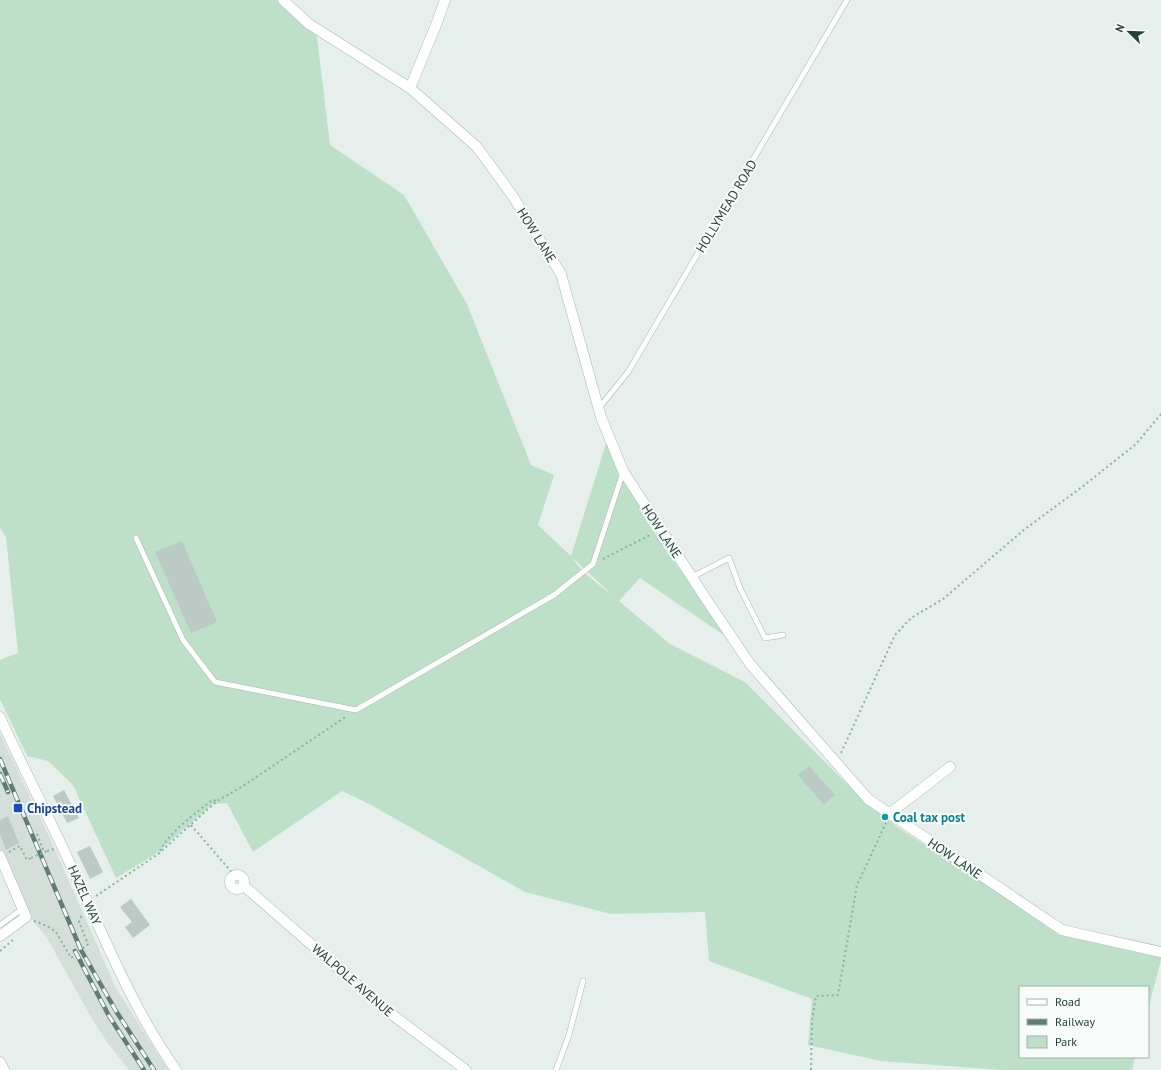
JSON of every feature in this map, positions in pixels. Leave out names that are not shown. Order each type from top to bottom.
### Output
[{"type":"street","name":"HOW LANE","points":[[283,0],[309,24],[410,88],[477,147],[512,195],[562,274],[601,417],[623,471],[750,664],[868,799],[1062,930],[1161,952]]},
{"type":"street","points":[[410,88],[445,0]]},
{"type":"street","name":"HAZEL WAY","points":[[0,717],[136,1005],[176,1070]]},
{"type":"street","points":[[889,814],[950,767]]},
{"type":"street","points":[[0,856],[24,913],[0,936]]},
{"type":"street","name":"WALPOLE AVENUE","points":[[234,875],[240,875],[244,880],[244,886],[390,1013],[466,1070]]},
{"type":"street","points":[[0,1062],[4,1070]]},
{"type":"lane","name":"HOLLYMEAD ROAD","points":[[599,408],[628,372],[847,0]]},
{"type":"lane","points":[[136,538],[183,640],[215,682],[356,710],[554,595],[593,564],[623,471]]},
{"type":"lane","points":[[692,577],[729,558],[740,588],[765,638],[783,635]]},
{"type":"lane","points":[[0,925],[24,913]]},
{"type":"lane","points":[[556,1070],[569,1035],[583,981]]},
{"type":"path","points":[[837,763],[895,635],[911,618],[943,599],[1025,529],[1082,487],[1136,444],[1161,414]]},
{"type":"path","points":[[593,564],[661,530]]},
{"type":"path","points":[[24,913],[56,932],[71,958],[88,944],[79,922],[88,901],[158,854],[217,802],[356,710]]},
{"type":"path","points":[[158,854],[164,844],[179,828],[212,800],[217,802]]},
{"type":"path","points":[[811,1070],[812,1022],[816,996],[838,995],[857,885],[889,814]]},
{"type":"path","points":[[191,825],[234,875]]},
{"type":"path","points":[[0,856],[20,846],[26,860],[46,852],[37,834]]},
{"type":"shaded area","points":[[0,734],[49,836],[116,988],[168,1070],[129,1070],[107,1042],[92,1019],[47,938],[10,893],[0,866]]},
{"type":"green space","points":[[0,0],[276,0],[309,24],[317,37],[330,145],[404,195],[467,304],[531,465],[554,475],[538,525],[571,556],[609,434],[623,471],[647,522],[728,638],[640,578],[619,601],[670,644],[745,682],[864,801],[900,829],[1062,932],[1161,956],[1149,1005],[1149,986],[1019,986],[1019,1058],[1135,1058],[1132,1070],[1002,1070],[881,1061],[808,1045],[812,999],[709,961],[705,912],[611,914],[525,892],[369,804],[342,791],[253,852],[227,803],[213,804],[154,855],[116,878],[73,785],[48,761],[27,756],[0,699],[0,660],[18,653],[6,537],[0,528]],"holes":[[[573,559],[574,559],[612,595],[583,572]]]},
{"type":"building","points":[[182,541],[217,622],[191,633],[155,552]]},
{"type":"building","points":[[809,766],[835,795],[824,805],[798,775]]},
{"type":"building","points":[[64,790],[79,818],[67,823],[53,796]]},
{"type":"building","points":[[8,816],[19,843],[6,850],[0,834],[0,820]]},
{"type":"building","points":[[90,846],[103,872],[90,879],[77,852]]},
{"type":"building","points":[[131,899],[150,925],[133,938],[125,927],[132,922],[120,907]]},
{"type":"railway","points":[[0,759],[81,950],[116,1011],[154,1070]]},
{"type":"railway","points":[[0,774],[8,792]]},
{"type":"railway","points":[[75,951],[109,1016],[144,1070]]},
{"type":"place","name":"Chipstead","points":[[18,808]]},
{"type":"place","name":"Coal tax post","points":[[885,817]]}]
